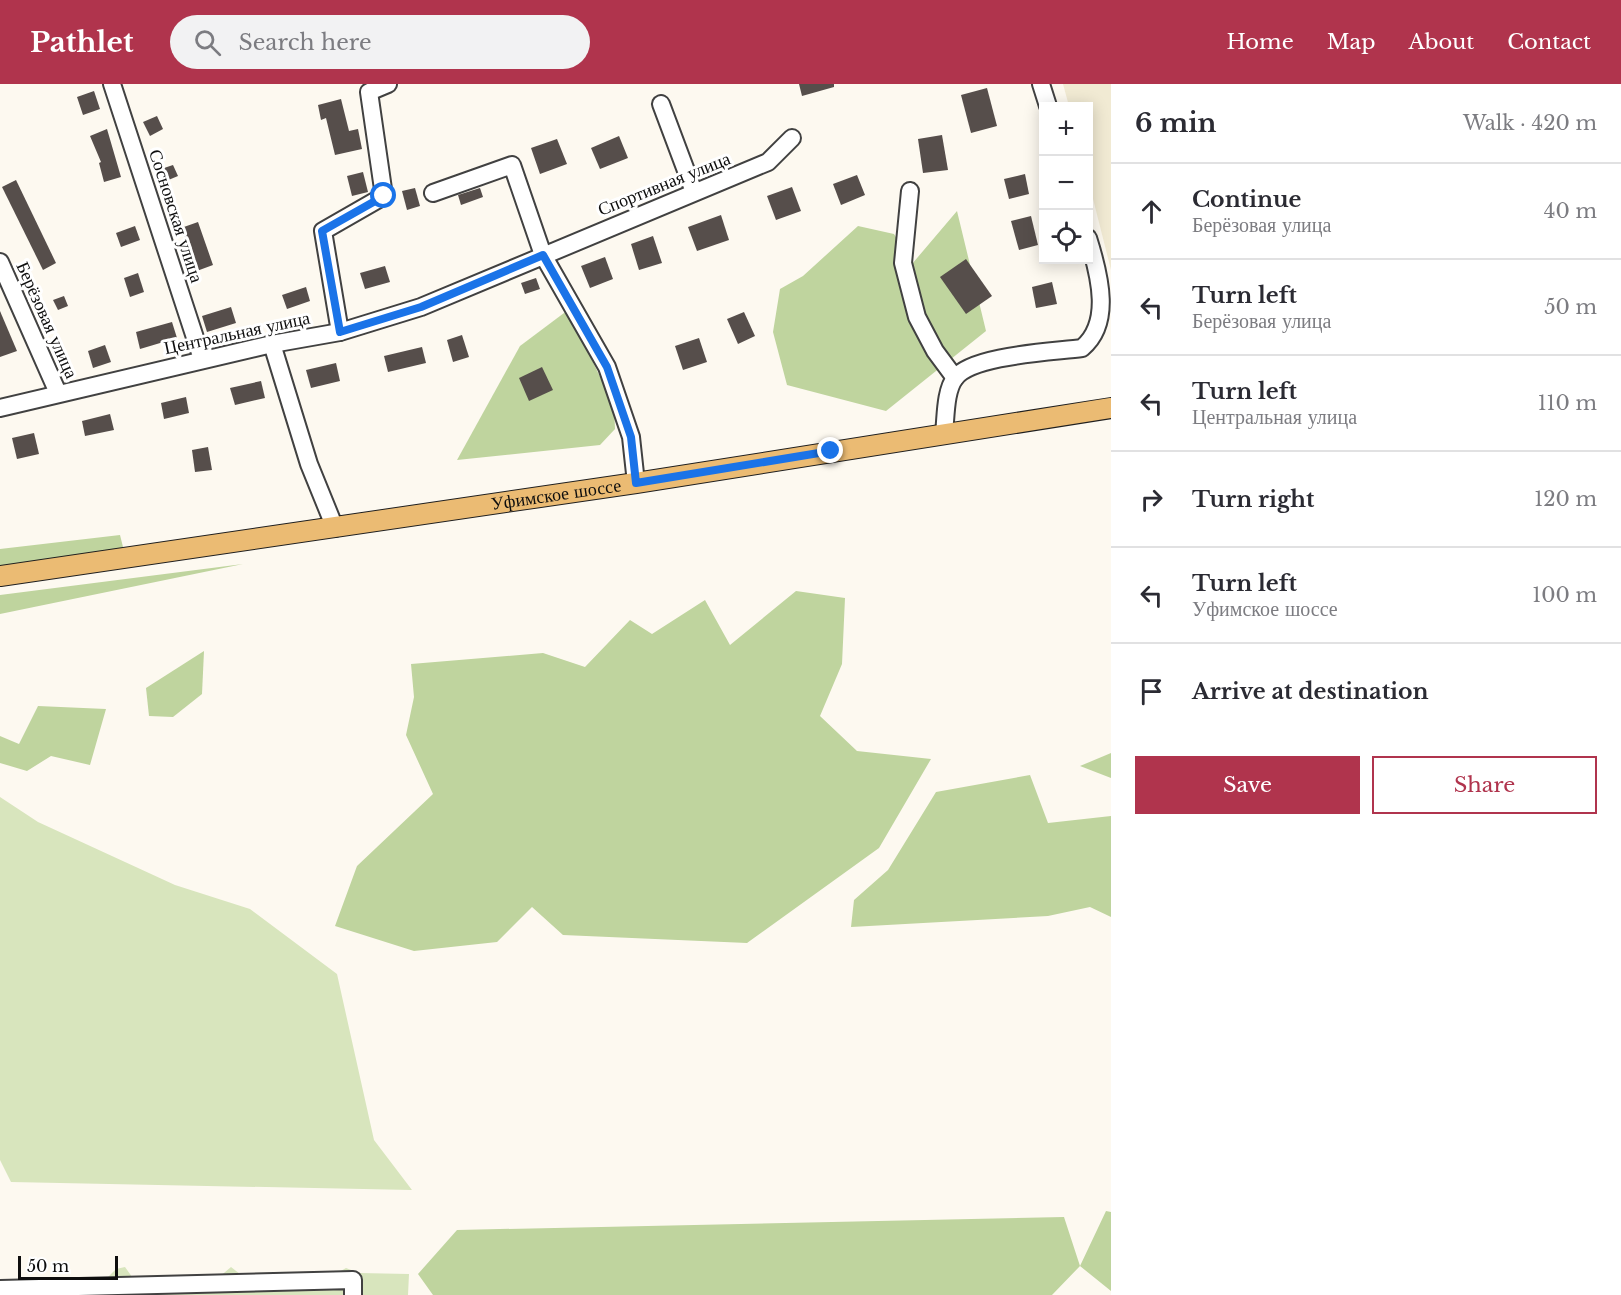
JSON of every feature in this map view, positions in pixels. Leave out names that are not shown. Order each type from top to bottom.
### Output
[{"type":"main road","name":"Уфимское шоссе","points":[[0,576],[636,483],[1111,408]]},
{"type":"street","name":"Сосновская улица","points":[[112,84],[202,359]]},
{"type":"street","points":[[340,332],[322,231],[384,196],[368,88],[388,84]]},
{"type":"street","points":[[1041,84],[1047,102]]},
{"type":"street","points":[[662,104],[694,192]]},
{"type":"street","name":"Спортивная улица","points":[[543,255],[768,162],[792,138]]},
{"type":"street","points":[[433,193],[512,165],[543,255],[607,367],[631,437],[636,483]]},
{"type":"street","points":[[910,191],[903,263],[918,316],[935,351],[955,378]]},
{"type":"street","points":[[944,433],[948,399],[955,378],[972,366],[992,360],[1082,348],[1095,342],[1105,332],[1111,310],[1093,251]]},
{"type":"street","name":"Центральная улица","points":[[0,408],[202,359],[340,332],[421,307],[543,255]]},
{"type":"street","name":"Берёзовая улица","points":[[0,262],[58,393]]},
{"type":"street","points":[[272,344],[309,464],[335,528]]},
{"type":"street","points":[[9,1291],[239,1289],[353,1280],[353,1295]]},
{"type":"shaded area","points":[[1063,84],[1111,84],[1111,270],[1093,199],[1093,102],[1068,102]]},
{"type":"green space","points":[[957,211],[986,331],[886,411],[787,385],[773,332],[780,289],[803,276],[858,226],[894,234],[912,264]]},
{"type":"green space","points":[[568,310],[614,406],[615,429],[600,445],[457,460],[520,346]]},
{"type":"green space","points":[[120,535],[124,551],[0,567],[0,549]]},
{"type":"green space","points":[[243,564],[0,614],[0,595]]},
{"type":"green space","points":[[796,591],[845,598],[842,664],[820,716],[857,751],[931,759],[879,848],[747,943],[563,935],[532,907],[497,942],[414,951],[335,926],[357,866],[433,794],[406,735],[414,697],[411,664],[543,653],[585,667],[630,620],[652,634],[705,600],[730,645]]},
{"type":"green space","points":[[204,651],[202,694],[173,717],[149,716],[146,688]]},
{"type":"green space","points":[[38,706],[106,709],[90,765],[51,756],[27,771],[0,763],[0,736],[19,744]]},
{"type":"green space","points":[[1111,753],[1111,778],[1080,766]]},
{"type":"green space","points":[[1030,775],[1048,823],[1111,816],[1111,917],[1090,907],[1048,916],[851,927],[854,900],[888,870],[936,792]]},
{"type":"green space","points":[[0,797],[38,822],[175,885],[250,909],[337,974],[374,1140],[412,1190],[11,1182],[0,1160]]},
{"type":"green space","points":[[1106,1211],[1111,1212],[1111,1291],[1080,1266]]},
{"type":"green space","points":[[1064,1217],[1080,1266],[1052,1295],[433,1295],[418,1274],[457,1230]]},
{"type":"green space","points":[[125,1267],[135,1281],[218,1278],[231,1267],[245,1278],[332,1276],[346,1268],[359,1273],[409,1274],[408,1295],[0,1295],[105,1280],[116,1269]]},
{"type":"building","points":[[799,84],[834,84],[834,87],[802,96]]},
{"type":"building","points":[[987,88],[997,126],[971,133],[961,95]]},
{"type":"building","points":[[94,91],[100,109],[83,115],[77,97]]},
{"type":"building","points":[[341,99],[349,131],[358,129],[362,149],[335,155],[326,118],[321,120],[318,105]]},
{"type":"building","points":[[157,116],[163,129],[150,136],[143,122]]},
{"type":"building","points":[[107,129],[121,177],[104,182],[99,163],[101,162],[90,136]]},
{"type":"building","points":[[942,135],[948,170],[923,173],[918,139]]},
{"type":"building","points":[[619,136],[628,158],[600,169],[591,148]]},
{"type":"building","points":[[557,139],[567,164],[540,174],[531,148]]},
{"type":"building","points":[[173,165],[178,176],[166,181],[161,169]]},
{"type":"building","points":[[363,172],[368,192],[352,196],[347,176]]},
{"type":"building","points":[[1025,174],[1029,194],[1009,199],[1004,179]]},
{"type":"building","points":[[857,175],[865,195],[841,205],[833,184]]},
{"type":"building","points":[[16,180],[56,263],[43,270],[2,187]]},
{"type":"building","points":[[792,187],[801,211],[776,220],[767,196]]},
{"type":"building","points":[[415,188],[420,206],[407,210],[402,191]]},
{"type":"building","points":[[480,188],[483,197],[461,205],[458,195]]},
{"type":"building","points":[[721,215],[729,240],[697,251],[688,227]]},
{"type":"building","points":[[1031,216],[1038,245],[1019,250],[1011,221]]},
{"type":"building","points":[[198,222],[213,265],[194,272],[185,250],[189,249],[181,228]]},
{"type":"building","points":[[135,226],[140,240],[121,247],[116,233]]},
{"type":"building","points":[[653,236],[662,263],[639,270],[631,244]]},
{"type":"building","points":[[605,257],[613,279],[590,288],[581,266]]},
{"type":"building","points":[[966,259],[992,296],[966,314],[940,277]]},
{"type":"building","points":[[385,266],[390,282],[365,289],[360,273]]},
{"type":"building","points":[[138,273],[144,292],[130,297],[124,278]]},
{"type":"building","points":[[536,278],[540,289],[525,294],[521,283]]},
{"type":"building","points":[[1052,282],[1057,304],[1036,308],[1032,287]]},
{"type":"building","points":[[306,287],[310,301],[287,309],[282,295]]},
{"type":"building","points":[[64,296],[68,306],[58,310],[53,300]]},
{"type":"building","points":[[231,307],[236,323],[207,332],[202,316]]},
{"type":"building","points":[[0,311],[17,351],[0,357]]},
{"type":"building","points":[[744,312],[755,336],[738,344],[727,319]]},
{"type":"building","points":[[172,322],[177,338],[140,349],[136,332]]},
{"type":"building","points":[[462,335],[469,357],[453,362],[447,340]]},
{"type":"building","points":[[699,338],[707,362],[683,370],[675,346]]},
{"type":"building","points":[[105,345],[111,362],[93,368],[88,351]]},
{"type":"building","points":[[422,347],[426,363],[388,372],[384,356]]},
{"type":"building","points":[[336,363],[340,381],[311,388],[306,370]]},
{"type":"building","points":[[542,367],[553,390],[529,401],[519,378]]},
{"type":"building","points":[[261,381],[265,398],[235,405],[230,388]]},
{"type":"building","points":[[186,397],[189,413],[164,419],[161,403]]},
{"type":"building","points":[[110,414],[114,430],[85,436],[82,421]]},
{"type":"building","points":[[34,433],[39,454],[17,459],[12,438]]},
{"type":"building","points":[[208,447],[212,470],[195,472],[192,450]]},
{"type":"route","points":[[384,196],[322,231],[340,332],[421,307],[543,255],[607,367],[631,437],[636,483],[831,451]]}]
